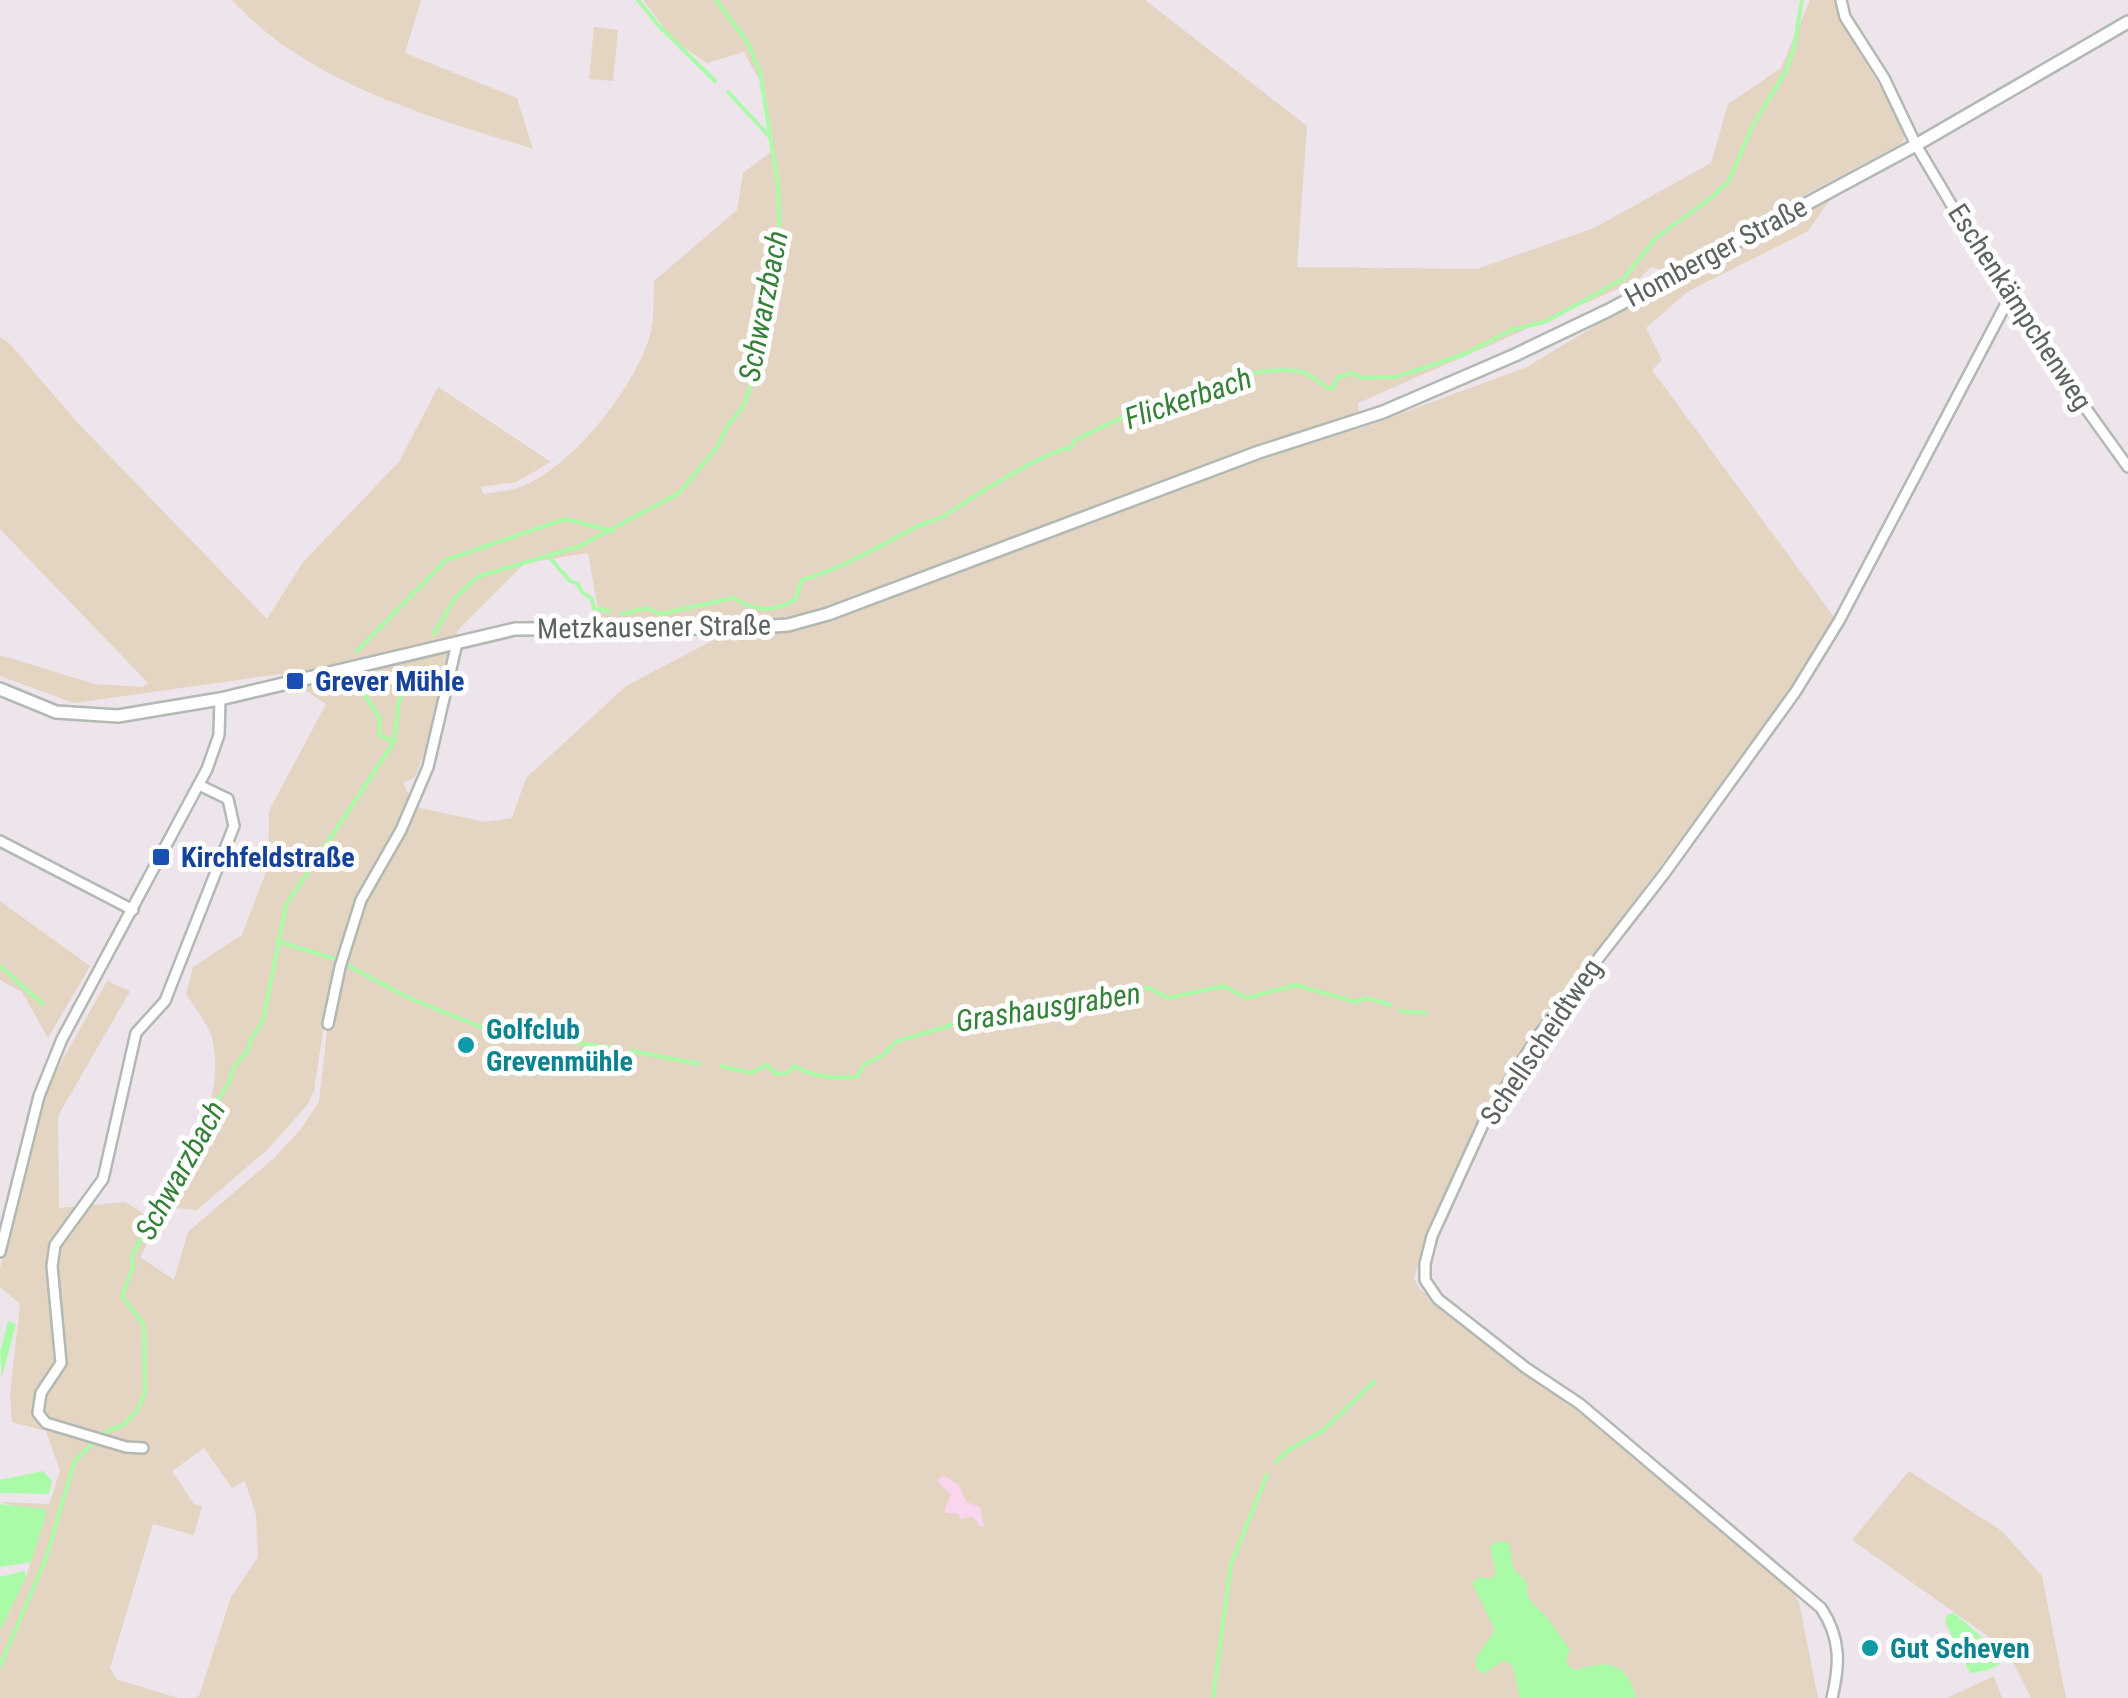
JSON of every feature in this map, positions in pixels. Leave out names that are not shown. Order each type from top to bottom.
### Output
[{"type":"main road","name":"Homberger Straße","points":[[1514,355],[1609,310],[1916,145],[2128,22]]},
{"type":"main road","name":"Metzkausener Straße","points":[[0,689],[56,712],[118,716],[220,699],[494,632],[788,625],[930,577],[1259,452],[1383,412],[1514,355]]},
{"type":"street","points":[[1840,0],[1916,145]]},
{"type":"street","name":"Eschenkämpchenweg","points":[[1916,145],[2008,300],[2128,467]]},
{"type":"street","name":"Schellscheidtweg","points":[[1832,1698],[1840,1658],[1821,1608],[1580,1404],[1526,1368],[1438,1299],[1425,1280],[1424,1264],[1432,1236],[1486,1118],[1548,1022],[1664,874],[1796,690],[1838,621],[2008,300]]},
{"type":"street","points":[[328,1024],[340,966],[361,900],[402,830],[428,766],[457,643]]},
{"type":"street","points":[[0,1252],[38,1096],[62,1038],[200,785],[219,735],[220,699]]},
{"type":"street","points":[[143,1448],[46,1423],[38,1413],[41,1393],[61,1364],[52,1266],[55,1245],[102,1180],[136,1033],[165,1001],[234,826],[228,799],[200,785]]},
{"type":"street","points":[[0,841],[133,910]]},
{"type":"shaded area","points":[[232,0],[421,0],[405,53],[517,98],[533,149],[412,109],[334,76],[263,29]]},
{"type":"shaded area","points":[[643,0],[1145,0],[1307,126],[1297,267],[1477,269],[1594,228],[1711,163],[1728,104],[1781,68],[1810,0],[1834,0],[1839,19],[1905,135],[1902,143],[1663,270],[1651,267],[1638,280],[1358,403],[1359,429],[1527,367],[1672,279],[1835,193],[1808,231],[1687,292],[1646,328],[1662,360],[1652,370],[1834,617],[1793,688],[1514,1063],[1458,1168],[1414,1278],[1419,1288],[1453,1317],[1578,1411],[1790,1588],[1799,1602],[1818,1698],[195,1698],[199,1696],[231,1597],[258,1557],[256,1515],[245,1481],[232,1488],[204,1448],[172,1471],[194,1504],[202,1506],[194,1535],[153,1524],[110,1668],[116,1679],[178,1698],[0,1698],[0,1631],[26,1577],[46,1514],[0,1502],[49,1504],[60,1471],[46,1431],[12,1422],[10,1394],[20,1304],[0,1287],[0,1269],[19,1184],[45,1091],[107,981],[130,991],[58,1116],[59,1208],[125,1202],[159,1223],[140,1257],[174,1280],[188,1232],[273,1159],[319,1102],[341,949],[327,1003],[314,1091],[308,1104],[268,1149],[197,1210],[166,1207],[152,1213],[199,1132],[213,1089],[213,1042],[186,994],[193,967],[242,935],[268,867],[269,811],[326,704],[280,674],[74,703],[0,676],[0,655],[95,684],[142,687],[148,683],[0,529],[0,337],[267,619],[303,562],[399,462],[438,387],[551,462],[516,482],[481,487],[483,494],[514,489],[556,466],[577,448],[615,403],[650,335],[654,281],[737,210],[743,173],[772,151],[765,90],[744,52],[707,63],[674,41]],"holes":[[[588,553],[600,621],[746,623],[626,686],[526,778],[512,818],[485,822],[411,806],[354,904],[412,801],[403,783],[415,777],[439,713],[458,630],[525,563]]]},
{"type":"shaded area","points":[[594,27],[618,30],[613,81],[589,79]]},
{"type":"shaded area","points":[[0,901],[90,966],[48,1038],[22,992],[0,980]]},
{"type":"shaded area","points":[[8,1321],[16,1324],[2,1377],[0,1352]]},
{"type":"shaded area","points":[[43,1471],[52,1481],[49,1494],[0,1493],[0,1480]]},
{"type":"shaded area","points":[[1909,1471],[2002,1531],[2042,1576],[2066,1698],[2031,1698],[2006,1649],[1852,1540]]},
{"type":"shaded area","points":[[0,1504],[44,1509],[46,1514],[31,1562],[0,1567]]},
{"type":"shaded area","points":[[1499,1541],[1509,1543],[1513,1568],[1527,1583],[1528,1598],[1570,1650],[1568,1666],[1575,1670],[1614,1666],[1627,1677],[1636,1698],[1520,1698],[1512,1664],[1503,1661],[1483,1674],[1477,1669],[1475,1659],[1495,1630],[1472,1583],[1479,1577],[1490,1579],[1496,1573],[1490,1546]]},
{"type":"shaded area","points":[[25,1571],[26,1577],[0,1631],[0,1577]]},
{"type":"shaded area","points":[[1954,1613],[2002,1655],[2000,1664],[1970,1673],[1945,1622],[1947,1615]]},
{"type":"shaded area","points":[[1994,1676],[2002,1698],[1947,1698]]},
{"type":"sand","points":[[945,1476],[959,1485],[966,1502],[980,1507],[984,1527],[972,1516],[961,1519],[956,1513],[946,1513],[951,1494],[937,1482]]},
{"type":"waterway","points":[[638,0],[715,81]]},
{"type":"waterway","name":"Schwarzbach","points":[[434,634],[454,599],[477,577],[580,546],[679,493],[744,406],[762,347],[780,244],[778,185],[760,72],[748,43],[716,0]]},
{"type":"waterway","name":"Flickerbach","points":[[622,614],[647,608],[660,614],[733,598],[764,609],[786,604],[795,600],[802,580],[845,564],[945,515],[1028,465],[1071,448],[1075,440],[1099,428],[1212,382],[1270,371],[1302,372],[1329,388],[1334,387],[1337,378],[1352,373],[1362,378],[1395,377],[1467,353],[1509,331],[1547,321],[1623,279],[1656,238],[1729,181],[1753,125],[1786,71],[1802,0]]},
{"type":"waterway","points":[[728,92],[769,136]]},
{"type":"waterway","points":[[357,651],[446,560],[565,519],[613,531]]},
{"type":"waterway","name":"Flickerbach","points":[[551,559],[592,599],[594,608],[609,611]]},
{"type":"waterway","name":"Schwarzbach","points":[[0,1666],[45,1561],[75,1460],[107,1431],[123,1425],[136,1412],[145,1393],[144,1325],[122,1296],[133,1267],[132,1256],[230,1080],[234,1066],[247,1052],[263,1021],[286,905],[394,742],[399,700],[419,670]]},
{"type":"waterway","points":[[363,692],[380,719],[379,735],[393,741]]},
{"type":"waterway","name":"Grashausgraben","points":[[277,941],[335,959]]},
{"type":"waterway","name":"Grashausgraben","points":[[347,965],[409,998],[493,1032],[616,1048]]},
{"type":"waterway","points":[[0,966],[43,1004]]},
{"type":"waterway","name":"Grashausgraben","points":[[721,1066],[751,1073],[767,1065],[776,1074],[787,1073],[795,1066],[825,1076],[857,1076],[865,1064],[883,1055],[897,1041],[952,1025],[962,1016],[1032,1009],[1046,1002],[1086,995],[1113,999],[1149,988],[1168,998],[1224,986],[1246,998],[1296,985],[1355,1002],[1367,998],[1391,1005]]},
{"type":"waterway","points":[[1400,1011],[1426,1013]]},
{"type":"waterway","name":"Grashausgraben","points":[[632,1051],[699,1064]]},
{"type":"waterway","points":[[1276,1462],[1288,1450],[1322,1431],[1375,1381]]},
{"type":"waterway","points":[[1213,1698],[1231,1564],[1267,1475]]},
{"type":"place","name":"Grever Mühle","points":[[295,681]]},
{"type":"place","name":"Kirchfeldstraße","points":[[161,857]]},
{"type":"place","name":"Golfclub Grevenmühle","points":[[466,1045]]},
{"type":"place","name":"Gut Scheven","points":[[1870,1648]]}]
